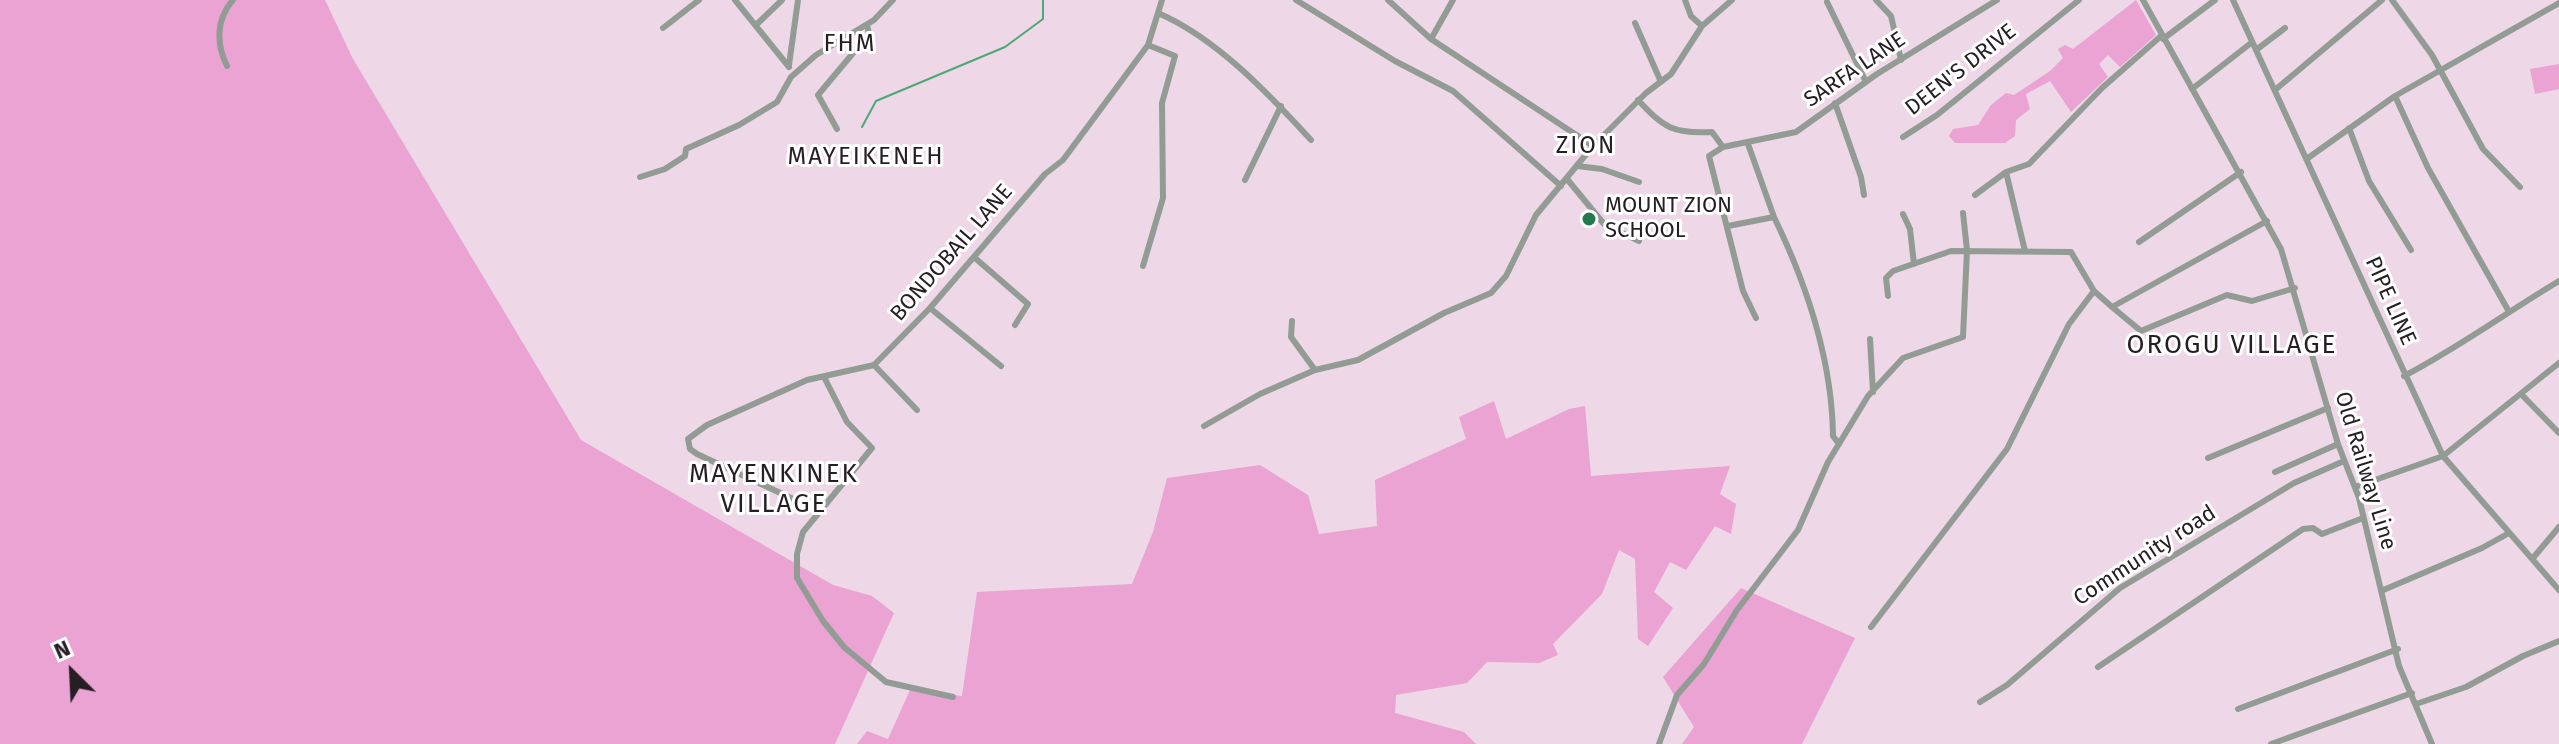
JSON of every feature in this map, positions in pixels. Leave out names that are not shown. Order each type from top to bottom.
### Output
[{"type":"street","points":[[227,66],[220,53],[218,32],[233,0]]},
{"type":"street","points":[[663,28],[699,0]]},
{"type":"street","points":[[735,0],[789,67]]},
{"type":"street","points":[[756,25],[782,0]]},
{"type":"street","points":[[791,77],[789,67],[798,0]]},
{"type":"street","points":[[640,177],[665,169],[685,156],[686,149],[739,125],[777,102],[791,77],[816,55],[867,25],[893,0]]},
{"type":"street","name":"BONDOBAIL LANE","points":[[874,365],[975,258],[1045,174],[1063,160],[1148,45],[1162,0]]},
{"type":"street","points":[[1296,0],[1453,91],[1561,186]]},
{"type":"street","points":[[1388,0],[1431,39],[1593,146]]},
{"type":"street","points":[[1431,39],[1453,0]]},
{"type":"street","points":[[1685,0],[1691,16],[1702,26]]},
{"type":"street","points":[[1204,426],[1234,406],[1315,370],[1358,360],[1444,313],[1491,293],[1506,276],[1536,215],[1593,146],[1686,56],[1702,26],[1732,0]]},
{"type":"street","points":[[1876,0],[1891,16],[1901,60]]},
{"type":"street","name":"SARFA LANE","points":[[1723,147],[1796,132],[1866,82],[1997,0]]},
{"type":"street","name":"DEEN'S DRIVE","points":[[1903,137],[1937,115],[2079,0]]},
{"type":"street","name":"Old Railway Line","points":[[2143,0],[2267,221],[2295,288],[2338,444],[2355,487],[2398,649],[2399,666],[2431,744]]},
{"type":"street","points":[[1975,195],[2006,172],[2029,164],[2102,88],[2162,37],[2215,0]]},
{"type":"street","name":"PIPE LINE","points":[[2233,0],[2443,456],[2559,590]]},
{"type":"street","points":[[2275,90],[2382,0]]},
{"type":"street","points":[[2392,0],[2421,38],[2483,149],[2520,187]]},
{"type":"street","points":[[1827,2],[1866,82]]},
{"type":"street","points":[[2308,158],[2395,96],[2559,3]]},
{"type":"street","points":[[1158,13],[1186,25],[1281,106],[1311,140]]},
{"type":"street","points":[[1635,23],[1661,82]]},
{"type":"street","points":[[837,129],[818,95],[859,50],[869,34],[867,25]]},
{"type":"street","points":[[2256,50],[2285,28]]},
{"type":"street","points":[[2192,89],[2251,43]]},
{"type":"street","points":[[1143,266],[1163,198],[1162,103],[1175,56],[1148,45]]},
{"type":"street","points":[[2395,96],[2428,168],[2508,310]]},
{"type":"street","points":[[1638,100],[1663,127],[1687,133],[1712,132],[1723,147],[1709,156],[1743,291],[1756,318]]},
{"type":"street","points":[[1835,103],[1861,177],[1864,195]]},
{"type":"street","points":[[1245,180],[1281,106]]},
{"type":"street","points":[[2349,128],[2369,181],[2411,250]]},
{"type":"street","points":[[1748,144],[1812,310],[1828,376],[1833,436],[1839,444]]},
{"type":"street","points":[[1577,166],[1602,169],[1639,182]]},
{"type":"street","points":[[2006,172],[2025,251]]},
{"type":"street","points":[[2139,242],[2241,172]]},
{"type":"street","points":[[1567,179],[1604,224],[1639,241]]},
{"type":"street","points":[[1659,744],[1677,695],[1704,664],[1737,610],[1798,530],[1839,444],[1873,392],[1903,358],[1963,337],[1967,250],[1963,213]]},
{"type":"street","points":[[1903,214],[1910,229],[1914,264]]},
{"type":"street","points":[[1728,226],[1774,217]]},
{"type":"street","points":[[2112,307],[2267,221]]},
{"type":"street","points":[[1888,296],[1887,276],[1951,251],[1967,250],[2075,254],[2094,291],[2141,331],[2227,295],[2252,301],[2295,288]]},
{"type":"street","points":[[975,258],[1028,304],[1015,325]]},
{"type":"street","points":[[2404,376],[2459,346],[2508,310],[2559,281]]},
{"type":"street","points":[[1871,627],[2007,449],[2069,324],[2094,291]]},
{"type":"street","points":[[930,308],[1001,366]]},
{"type":"street","points":[[1292,321],[1291,337],[1315,370]]},
{"type":"street","points":[[1870,339],[1873,392]]},
{"type":"street","points":[[2355,487],[2443,456],[2559,363]]},
{"type":"street","points":[[821,512],[697,454],[687,443],[691,436],[707,425],[807,380],[874,365],[917,410]]},
{"type":"street","points":[[824,377],[847,422],[872,448],[803,532],[796,567],[801,586],[844,647],[886,682],[953,697]]},
{"type":"street","points":[[2522,395],[2559,433]]},
{"type":"street","points":[[2208,458],[2328,408]]},
{"type":"street","points":[[2275,472],[2338,444]]},
{"type":"street","name":"Community road","points":[[1980,702],[2007,685],[2083,616],[2120,588],[2294,483],[2344,461]]},
{"type":"street","points":[[2098,667],[2303,529],[2313,528],[2322,534],[2363,518]]},
{"type":"street","points":[[2533,558],[2559,527]]},
{"type":"street","points":[[2381,591],[2509,533]]},
{"type":"street","points":[[2416,704],[2466,687],[2523,656],[2559,641]]},
{"type":"street","points":[[2238,709],[2398,649]]},
{"type":"street","points":[[2271,744],[2412,693]]},
{"type":"shaded area","points":[[0,0],[325,0],[353,59],[581,440],[833,585],[872,596],[894,613],[835,744],[0,744]]},
{"type":"shaded area","points":[[2136,0],[2156,35],[2120,67],[2108,55],[2099,64],[2108,77],[2071,112],[2050,81],[2026,94],[2030,109],[2016,120],[2015,136],[2005,143],[1955,143],[1949,136],[1953,129],[1978,125],[1991,105],[2006,93],[2014,95],[2050,71],[2063,58],[2058,49],[2065,45],[2073,49]]},
{"type":"shaded area","points":[[2559,64],[2559,89],[2535,94],[2530,69]]},
{"type":"shaded area","points":[[1494,401],[1506,439],[1569,409],[1585,406],[1591,476],[1730,466],[1720,494],[1736,504],[1731,534],[1715,526],[1686,570],[1670,562],[1654,592],[1673,608],[1648,646],[1638,639],[1635,559],[1619,550],[1602,594],[1553,644],[1558,655],[1539,663],[1487,662],[1467,683],[1396,695],[1395,713],[1464,732],[1476,744],[857,744],[867,731],[888,739],[910,690],[962,696],[977,592],[1132,584],[1153,532],[1167,478],[1260,465],[1308,495],[1319,534],[1377,526],[1375,480],[1466,439],[1459,417]]},
{"type":"shaded area","points":[[1741,588],[1855,638],[1802,744],[1682,744],[1694,727],[1663,677]]},
{"type":"waterway","points":[[862,127],[876,101],[1005,47],[1043,19],[1043,0]]},
{"type":"place","name":"MOUNT ZION SCHOOL","points":[[1589,219]]},
{"type":"district","name":"FHM","points":[[850,44]]},
{"type":"district","name":"ZION","points":[[1586,146]]},
{"type":"district","name":"MAYEIKENEH","points":[[866,157]]},
{"type":"district","name":"OROGU VILLAGE","points":[[2232,346]]},
{"type":"district","name":"MAYENKINEK VILLAGE","points":[[774,490]]}]
